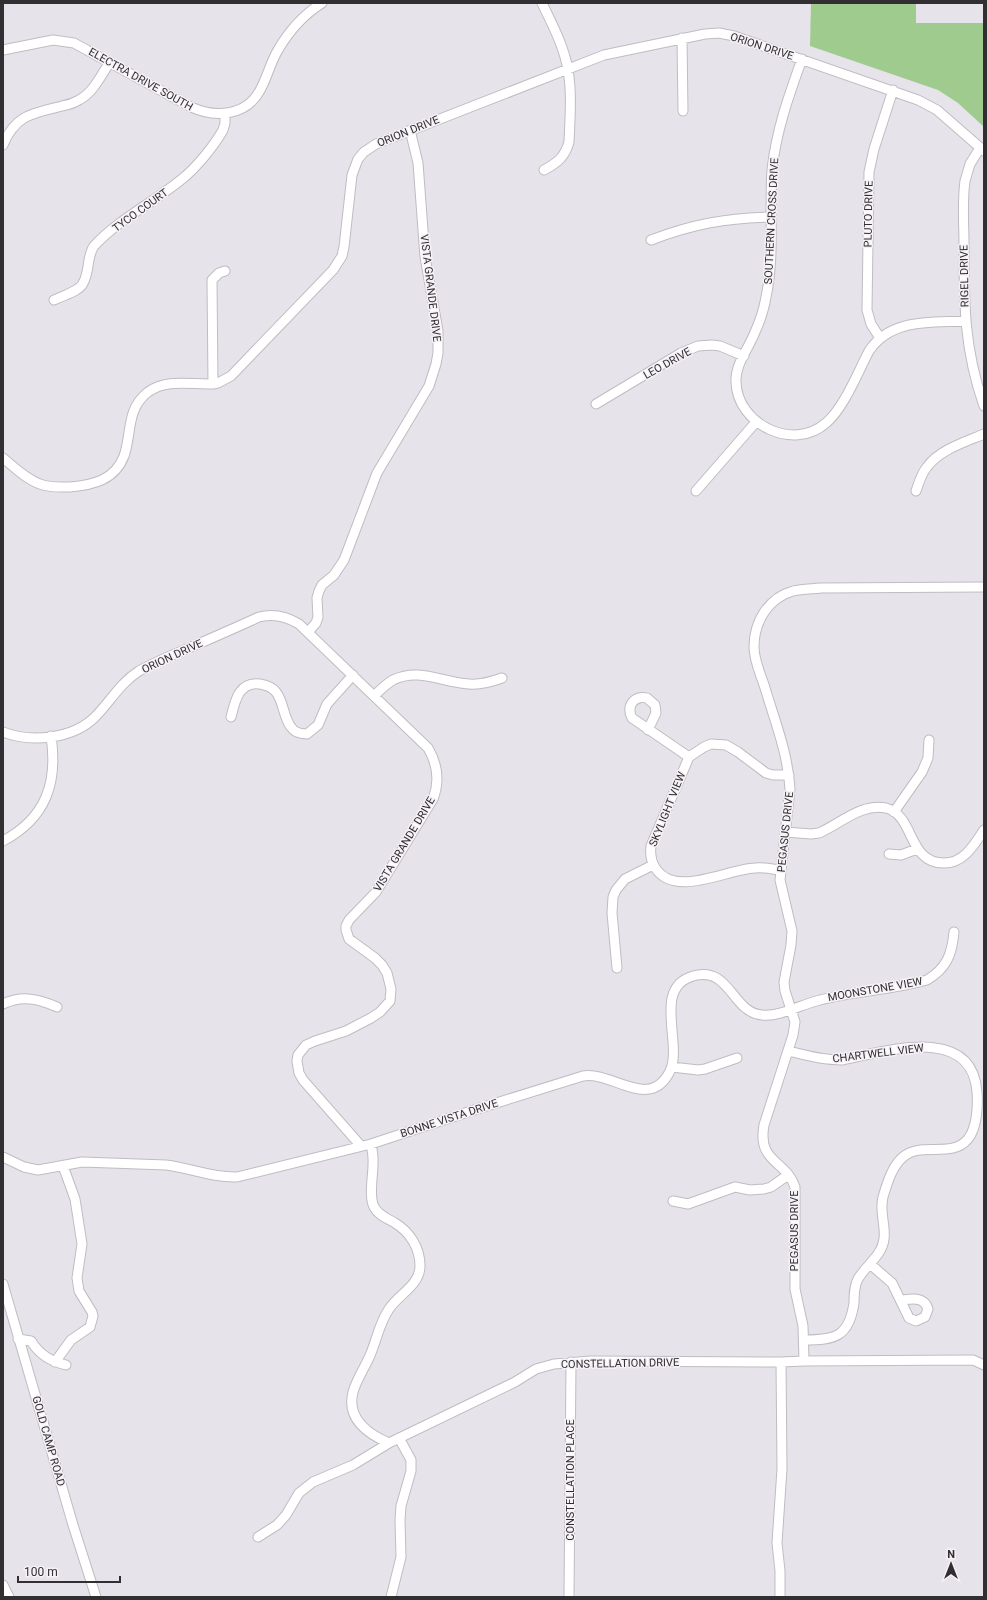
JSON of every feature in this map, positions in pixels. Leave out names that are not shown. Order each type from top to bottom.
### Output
[{"type":"street","name":"ELECTRA DRIVE SOUTH","points":[[3,50],[46,41],[60,40],[74,43],[199,111],[214,114],[225,114],[240,109],[253,99],[262,86],[276,54],[287,36],[305,15],[322,3]]},
{"type":"street","points":[[542,3],[558,37],[568,69],[570,98],[569,142],[564,155],[560,160],[544,170]]},
{"type":"street","name":"ORION DRIVE","points":[[3,458],[33,480],[46,486],[80,486],[97,483],[111,475],[121,462],[126,449],[134,409],[148,392],[155,388],[169,384],[213,384],[224,380],[237,370],[333,270],[342,256],[352,174],[358,160],[364,152],[376,144],[410,130],[604,55],[705,34],[726,34],[893,90],[918,100],[937,110],[982,150]]},
{"type":"street","points":[[682,38],[683,111]]},
{"type":"street","name":"SOUTHERN CROSS DRIVE","points":[[802,59],[786,103],[777,138],[772,170],[770,268],[766,300],[755,332],[736,375],[737,391],[744,407],[756,422],[772,431],[790,435],[808,432],[824,425],[838,410],[869,351],[880,338],[892,330],[907,325],[965,320]]},
{"type":"street","points":[[3,145],[14,125],[25,117],[73,103],[86,96],[96,84],[110,62]]},
{"type":"street","name":"PLUTO DRIVE","points":[[880,338],[871,324],[867,310],[868,182],[874,149],[893,90]]},
{"type":"street","name":"TYCO COURT","points":[[54,300],[77,290],[85,282],[92,250],[114,223],[167,191],[190,172],[221,133],[225,123],[225,114]]},
{"type":"street","name":"VISTA GRANDE DRIVE","points":[[361,1146],[303,1080],[299,1073],[297,1061],[298,1055],[306,1045],[315,1040],[346,1031],[371,1018],[380,1012],[390,1001],[391,989],[387,973],[375,958],[349,939],[346,926],[349,920],[371,897],[382,882],[433,799],[438,783],[436,765],[428,748],[308,632],[316,623],[318,617],[317,598],[319,591],[322,585],[339,569],[350,546],[377,473],[429,386],[436,364],[438,353],[438,331],[425,257],[418,164],[410,130]]},
{"type":"street","name":"RIGEL DRIVE","points":[[982,150],[970,164],[965,181],[964,295],[967,340],[974,375],[984,406]]},
{"type":"street","points":[[651,240],[679,229],[709,222],[739,218],[771,217]]},
{"type":"street","points":[[213,384],[212,280],[219,273],[225,271]]},
{"type":"street","name":"LEO DRIVE","points":[[596,404],[681,353],[698,346],[720,346],[744,356]]},
{"type":"street","points":[[696,492],[756,422]]},
{"type":"street","points":[[916,491],[921,476],[932,461],[949,450],[984,434]]},
{"type":"street","name":"PEGASUS DRIVE","points":[[804,1361],[802,1320],[794,1289],[796,1192],[793,1182],[788,1175],[767,1154],[762,1139],[764,1125],[789,1051],[795,1028],[795,1022],[785,991],[784,982],[792,931],[780,886],[780,870],[790,789],[789,775],[785,752],[755,652],[757,627],[760,618],[771,604],[787,593],[807,589],[984,587]]},
{"type":"street","name":"ORION DRIVE","points":[[3,732],[30,738],[51,736],[74,731],[88,722],[100,711],[121,686],[139,671],[160,660],[259,617],[273,615],[286,617],[299,624],[308,632]]},
{"type":"street","points":[[231,717],[234,701],[240,691],[251,684],[264,685],[275,691],[279,696],[290,726],[300,733],[307,734],[318,725],[327,704],[352,675]]},
{"type":"street","points":[[374,696],[394,680],[408,675],[425,675],[454,683],[469,684],[485,683],[502,678]]},
{"type":"street","points":[[648,730],[689,757],[697,750],[711,744],[726,745],[766,772],[773,775],[789,775]]},
{"type":"street","points":[[3,841],[24,827],[34,818],[49,791],[53,771],[51,736]]},
{"type":"street","points":[[894,812],[922,772],[928,758],[929,740]]},
{"type":"street","name":"SKYLIGHT VIEW","points":[[654,865],[650,852],[653,838],[689,757]]},
{"type":"street","points":[[785,832],[811,834],[819,833],[868,808],[880,807],[894,812],[904,823],[918,849],[928,859],[934,862],[948,863],[955,862],[968,852],[984,830]]},
{"type":"street","points":[[889,854],[901,855],[918,849]]},
{"type":"street","points":[[617,968],[612,914],[613,897],[616,890],[625,879],[654,865],[662,876],[675,882],[682,882],[755,868],[780,870]]},
{"type":"street","name":"MOONSTONE VIEW","points":[[791,1009],[834,997],[927,980],[935,975],[946,963],[951,950],[954,932]]},
{"type":"street","points":[[737,1058],[698,1070],[672,1067],[672,1000],[676,988],[680,983],[691,976],[703,975],[715,977],[726,986],[745,1008],[756,1014],[771,1015],[791,1009]]},
{"type":"street","points":[[3,1004],[14,1000],[30,998],[44,1001],[58,1007]]},
{"type":"street","name":"CHARTWELL VIEW","points":[[789,1051],[812,1058],[842,1060],[916,1047],[937,1047],[955,1054],[968,1066],[972,1073],[977,1094],[974,1126],[972,1133],[967,1139],[956,1147],[915,1151],[899,1160],[892,1173],[883,1197],[881,1212],[885,1233],[883,1244],[881,1250],[857,1281],[851,1318],[844,1331],[839,1335],[827,1339],[804,1340]]},
{"type":"street","name":"BONNE VISTA DRIVE","points":[[3,1157],[24,1167],[32,1169],[46,1170],[82,1162],[166,1165],[178,1166],[220,1177],[237,1177],[371,1144],[477,1108],[583,1076],[595,1075],[638,1089],[652,1088],[665,1080],[672,1067]]},
{"type":"street","points":[[371,1144],[373,1159],[372,1197],[374,1206],[382,1216],[400,1226],[412,1239],[419,1256],[420,1264],[418,1278],[392,1304],[383,1318],[372,1352],[352,1393],[354,1413],[362,1427],[369,1433],[389,1443]]},
{"type":"street","points":[[55,1362],[71,1340],[90,1327],[93,1316],[79,1291],[77,1278],[82,1244],[73,1191],[63,1166]]},
{"type":"street","points":[[673,1201],[688,1204],[735,1187],[750,1190],[764,1189],[771,1187],[788,1175]]},
{"type":"street","points":[[870,1264],[888,1279],[901,1300]]},
{"type":"street","name":"GOLD CAMP ROAD","points":[[3,1284],[73,1525],[96,1597]]},
{"type":"street","points":[[18,1339],[31,1341],[40,1353],[55,1362],[66,1365]]},
{"type":"street","name":"CONSTELLATION DRIVE","points":[[258,1537],[277,1525],[286,1515],[296,1496],[306,1486],[367,1457],[389,1443],[497,1390],[536,1369],[554,1364],[571,1362],[973,1360],[984,1365]]},
{"type":"street","name":"CONSTELLATION PLACE","points":[[570,1597],[571,1362]]},
{"type":"street","points":[[780,1597],[780,1571],[777,1544],[782,1469],[781,1362]]},
{"type":"street","points":[[390,1597],[401,1557],[401,1506],[411,1471],[411,1460],[399,1438]]},
{"type":"street","points":[[3,1585],[9,1597]]},
{"type":"green space","points":[[811,3],[916,3],[916,23],[984,23],[984,127],[958,103],[938,90],[810,46]]}]
